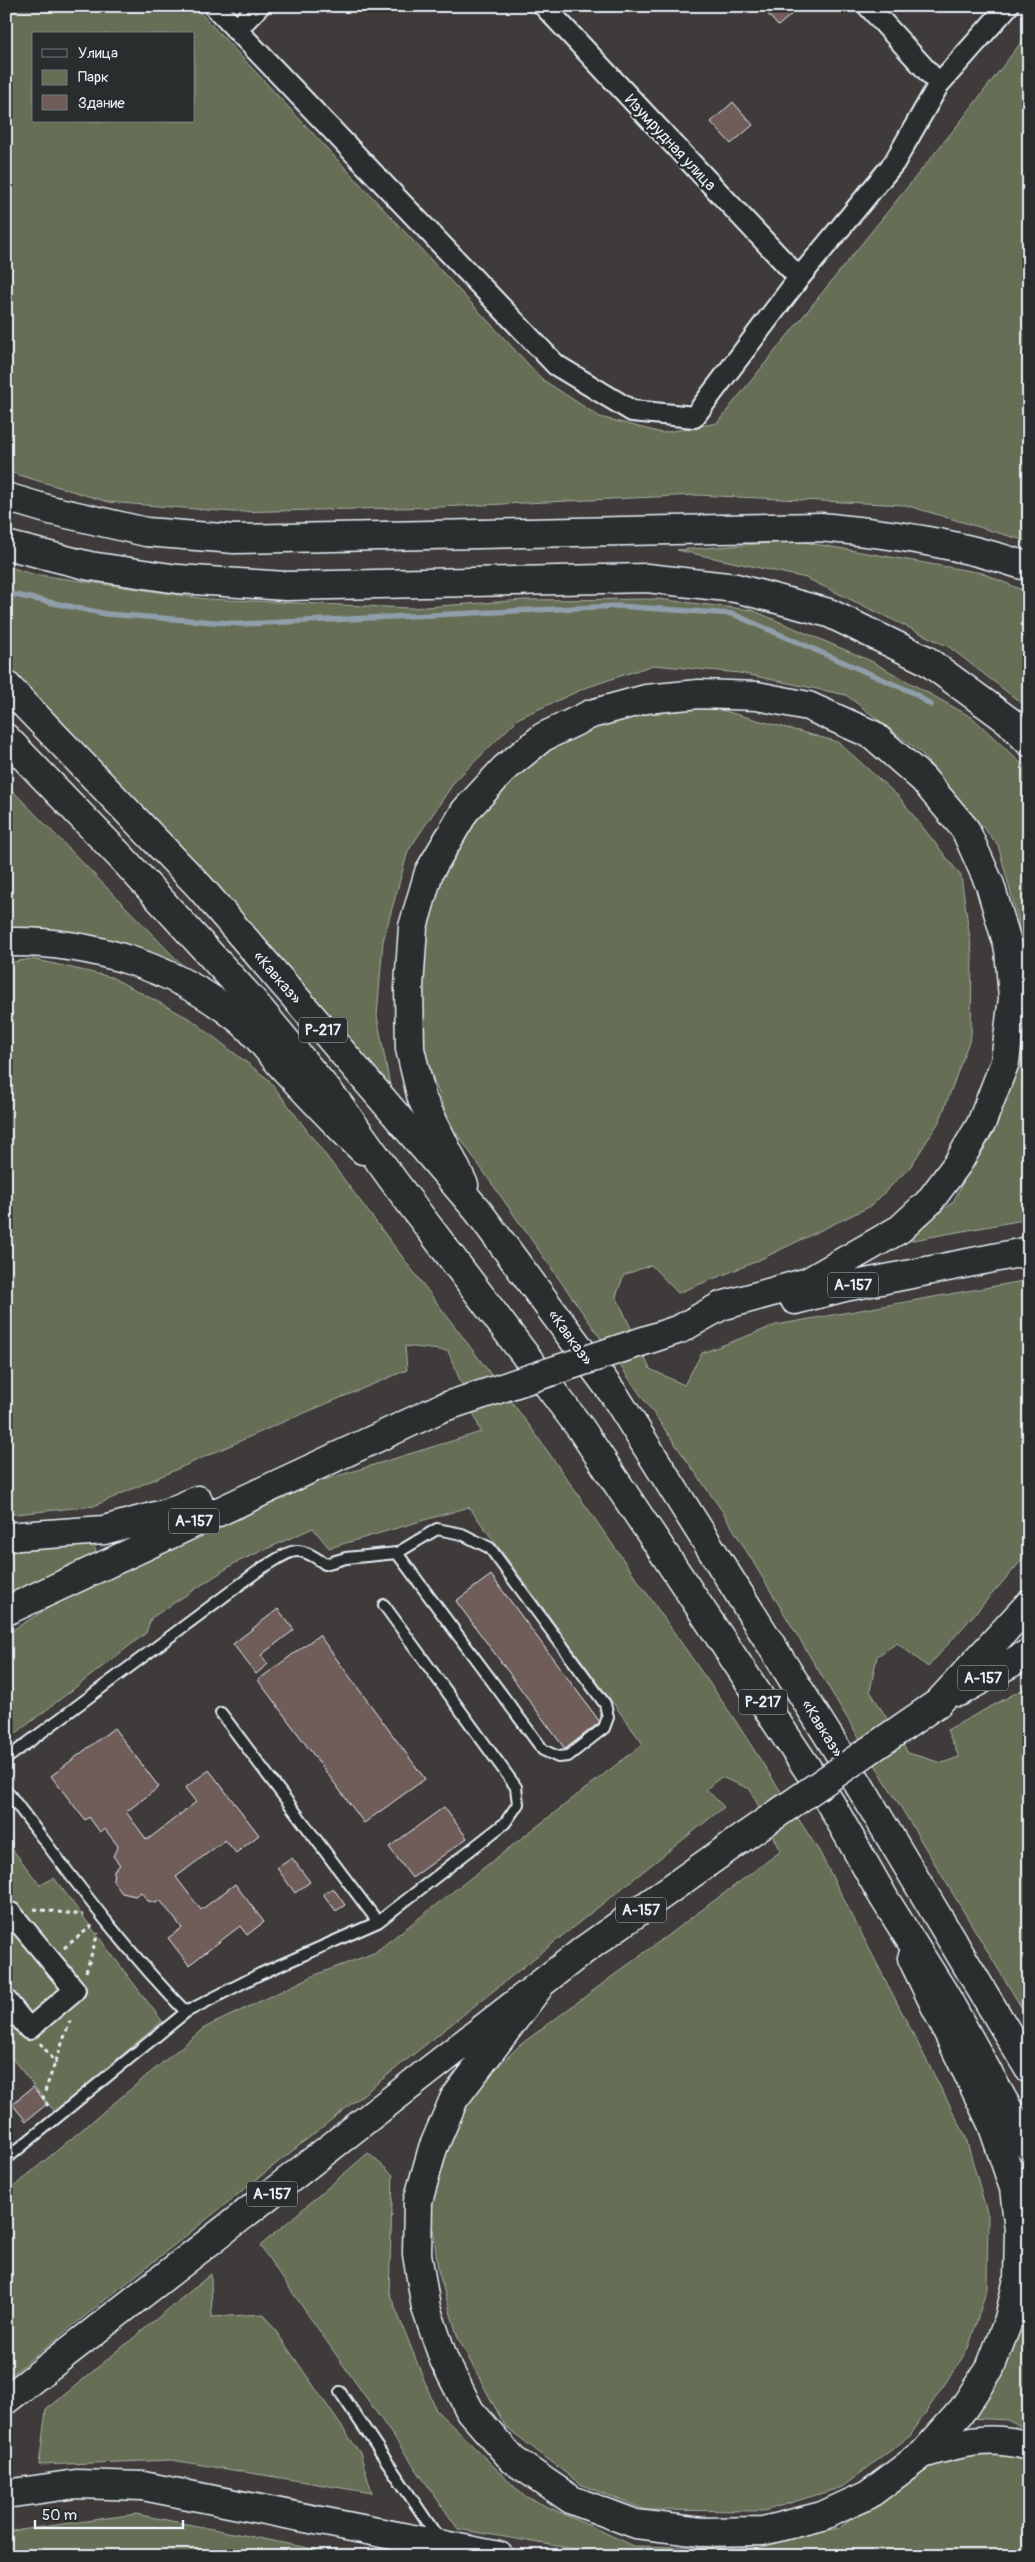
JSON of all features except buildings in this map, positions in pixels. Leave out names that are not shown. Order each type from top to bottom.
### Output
[{"type":"main road","points":[[6,497],[50,510],[146,532],[234,540],[820,527],[903,535],[989,553],[1029,566]]},
{"type":"main road","points":[[6,545],[90,566],[158,576],[286,586],[647,578],[736,588],[829,613],[926,660],[1009,722],[1029,742]]},
{"type":"main road","name":"«Кавказ»","points":[[6,685],[199,886],[478,1211],[615,1396],[856,1780],[1029,2069]]},
{"type":"main road","points":[[478,1211],[443,1147],[422,1099],[410,1049],[408,987],[413,927],[429,872],[465,811],[504,768],[544,737],[591,714],[646,699],[700,694],[757,696],[808,706],[873,735],[923,779],[965,830],[990,884],[1009,949],[1013,998],[1005,1062],[981,1124],[958,1163],[929,1202],[900,1230],[808,1282],[721,1306],[680,1329]]},
{"type":"main road","name":"Р-217","points":[[6,738],[122,858],[252,1000],[337,1102],[466,1278],[581,1429],[829,1801],[884,1898],[945,1995],[1029,2147]]},
{"type":"main road","points":[[6,942],[75,945],[136,962],[188,984],[241,1020],[324,1112],[393,1180]]},
{"type":"main road","name":"А-157","points":[[6,1611],[382,1433],[441,1408],[680,1329],[845,1287],[1029,1251]]},
{"type":"main road","points":[[6,1537],[104,1530],[158,1516],[327,1442],[382,1433]]},
{"type":"main road","points":[[938,1703],[1029,1604]]},
{"type":"main road","name":"А-157","points":[[6,2400],[539,1987],[584,1950],[938,1703],[1029,1654]]},
{"type":"main road","points":[[539,1987],[454,2099],[432,2148],[418,2201],[417,2254],[426,2308],[444,2360],[470,2411],[513,2460],[572,2500],[636,2524],[702,2532],[762,2531],[822,2516],[868,2495],[923,2454],[963,2409],[990,2368],[1009,2319],[1018,2279],[1019,2230],[1014,2188],[992,2124],[884,1898]]},
{"type":"main road","points":[[923,2454],[953,2445],[992,2439],[1029,2446]]},
{"type":"main road","points":[[6,2494],[76,2484],[143,2486],[447,2550],[499,2556]]},
{"type":"street","points":[[214,6],[556,365],[632,411],[694,417],[799,278],[894,163],[939,84],[1008,6]]},
{"type":"street","points":[[236,30],[259,6]]},
{"type":"street","name":"Изумрудная улица","points":[[544,6],[799,278]]},
{"type":"street","points":[[868,6],[939,84]]},
{"type":"street","points":[[6,1916],[11,1912],[74,1990],[29,2029],[6,2000]]},
{"type":"lane","points":[[6,1759],[262,1568],[293,1550],[307,1551],[325,1564],[346,1558],[397,1553],[437,1529],[462,1534],[490,1548],[605,1704],[608,1717],[604,1728],[568,1756],[558,1757],[543,1750],[397,1553]]},
{"type":"lane","points":[[6,2144],[10,2156],[186,2012],[260,1974],[378,1922],[505,1823],[518,1804],[516,1787],[384,1605]]},
{"type":"lane","points":[[221,1713],[378,1922]]},
{"type":"lane","points":[[6,1790],[103,1918],[158,1984],[186,2012]]},
{"type":"lane","points":[[340,2392],[447,2550]]},
{"type":"path","points":[[30,1909],[103,1918]]},
{"type":"path","points":[[49,1959],[103,1918]]},
{"type":"green space","points":[[6,6],[194,6],[543,380],[600,417],[662,433],[717,423],[964,117],[1029,32],[1029,542],[905,505],[697,495],[439,507],[233,512],[108,502],[6,471]]},
{"type":"green space","points":[[798,541],[982,573],[1029,593],[1029,709],[949,647],[806,578],[677,550]]},
{"type":"green space","points":[[6,566],[32,574],[207,599],[410,608],[525,600],[657,599],[752,610],[871,661],[973,718],[1029,771],[1029,1219],[897,1243],[953,1202],[991,1128],[1025,1027],[1018,920],[998,845],[920,752],[846,695],[740,673],[653,665],[585,688],[519,718],[455,781],[408,851],[383,941],[377,1016],[390,1086],[67,727],[6,668]]},
{"type":"green space","points":[[706,706],[838,742],[899,797],[961,876],[972,953],[971,1036],[940,1120],[911,1166],[871,1206],[755,1262],[678,1293],[651,1265],[624,1275],[616,1296],[650,1369],[684,1385],[702,1353],[776,1325],[1029,1280],[1029,1552],[928,1667],[897,1643],[877,1656],[870,1691],[908,1753],[942,1763],[959,1757],[947,1730],[1029,1686],[1029,2020],[723,1512],[450,1124],[424,1053],[415,958],[434,881],[477,807],[541,748],[622,717]]},
{"type":"green space","points":[[6,784],[190,973],[6,930]]},
{"type":"green space","points":[[33,959],[111,977],[192,1020],[269,1080],[532,1429],[731,1714],[819,1851],[965,2135],[988,2216],[987,2288],[968,2349],[910,2436],[842,2487],[764,2511],[646,2510],[580,2484],[505,2426],[458,2338],[438,2270],[431,2211],[444,2157],[469,2095],[520,2045],[781,1851],[750,1789],[721,1777],[706,1789],[724,1807],[6,2379],[6,2193],[204,2028],[315,1975],[374,1953],[643,1744],[469,1507],[329,1548],[313,1528],[235,1563],[151,1618],[146,1633],[6,1741],[6,1634],[92,1581],[282,1493],[481,1432],[448,1351],[405,1346],[407,1370],[283,1422],[94,1506],[6,1515],[6,963]]},
{"type":"green space","points":[[93,1545],[97,1553],[6,1598],[6,1552]]},
{"type":"green space","points":[[6,1841],[40,1885],[54,1878],[162,2021],[55,2112],[6,2051]]},
{"type":"green space","points":[[368,2153],[393,2175],[389,2292],[436,2410],[524,2496],[634,2546],[740,2548],[839,2528],[924,2469],[955,2455],[990,2447],[1029,2457],[1029,2556],[615,2556],[458,2529],[260,2246]]},
{"type":"green space","points":[[1029,2266],[1029,2431],[1007,2420],[971,2418]]},
{"type":"green space","points":[[211,2274],[212,2317],[264,2314],[360,2453],[372,2493],[172,2460],[39,2465],[46,2410]]},
{"type":"green space","points":[[136,2514],[349,2556],[6,2556],[6,2532]]},
{"type":"waterway","points":[[6,593],[106,614],[242,624],[618,606],[733,614],[914,693],[931,705]]}]
